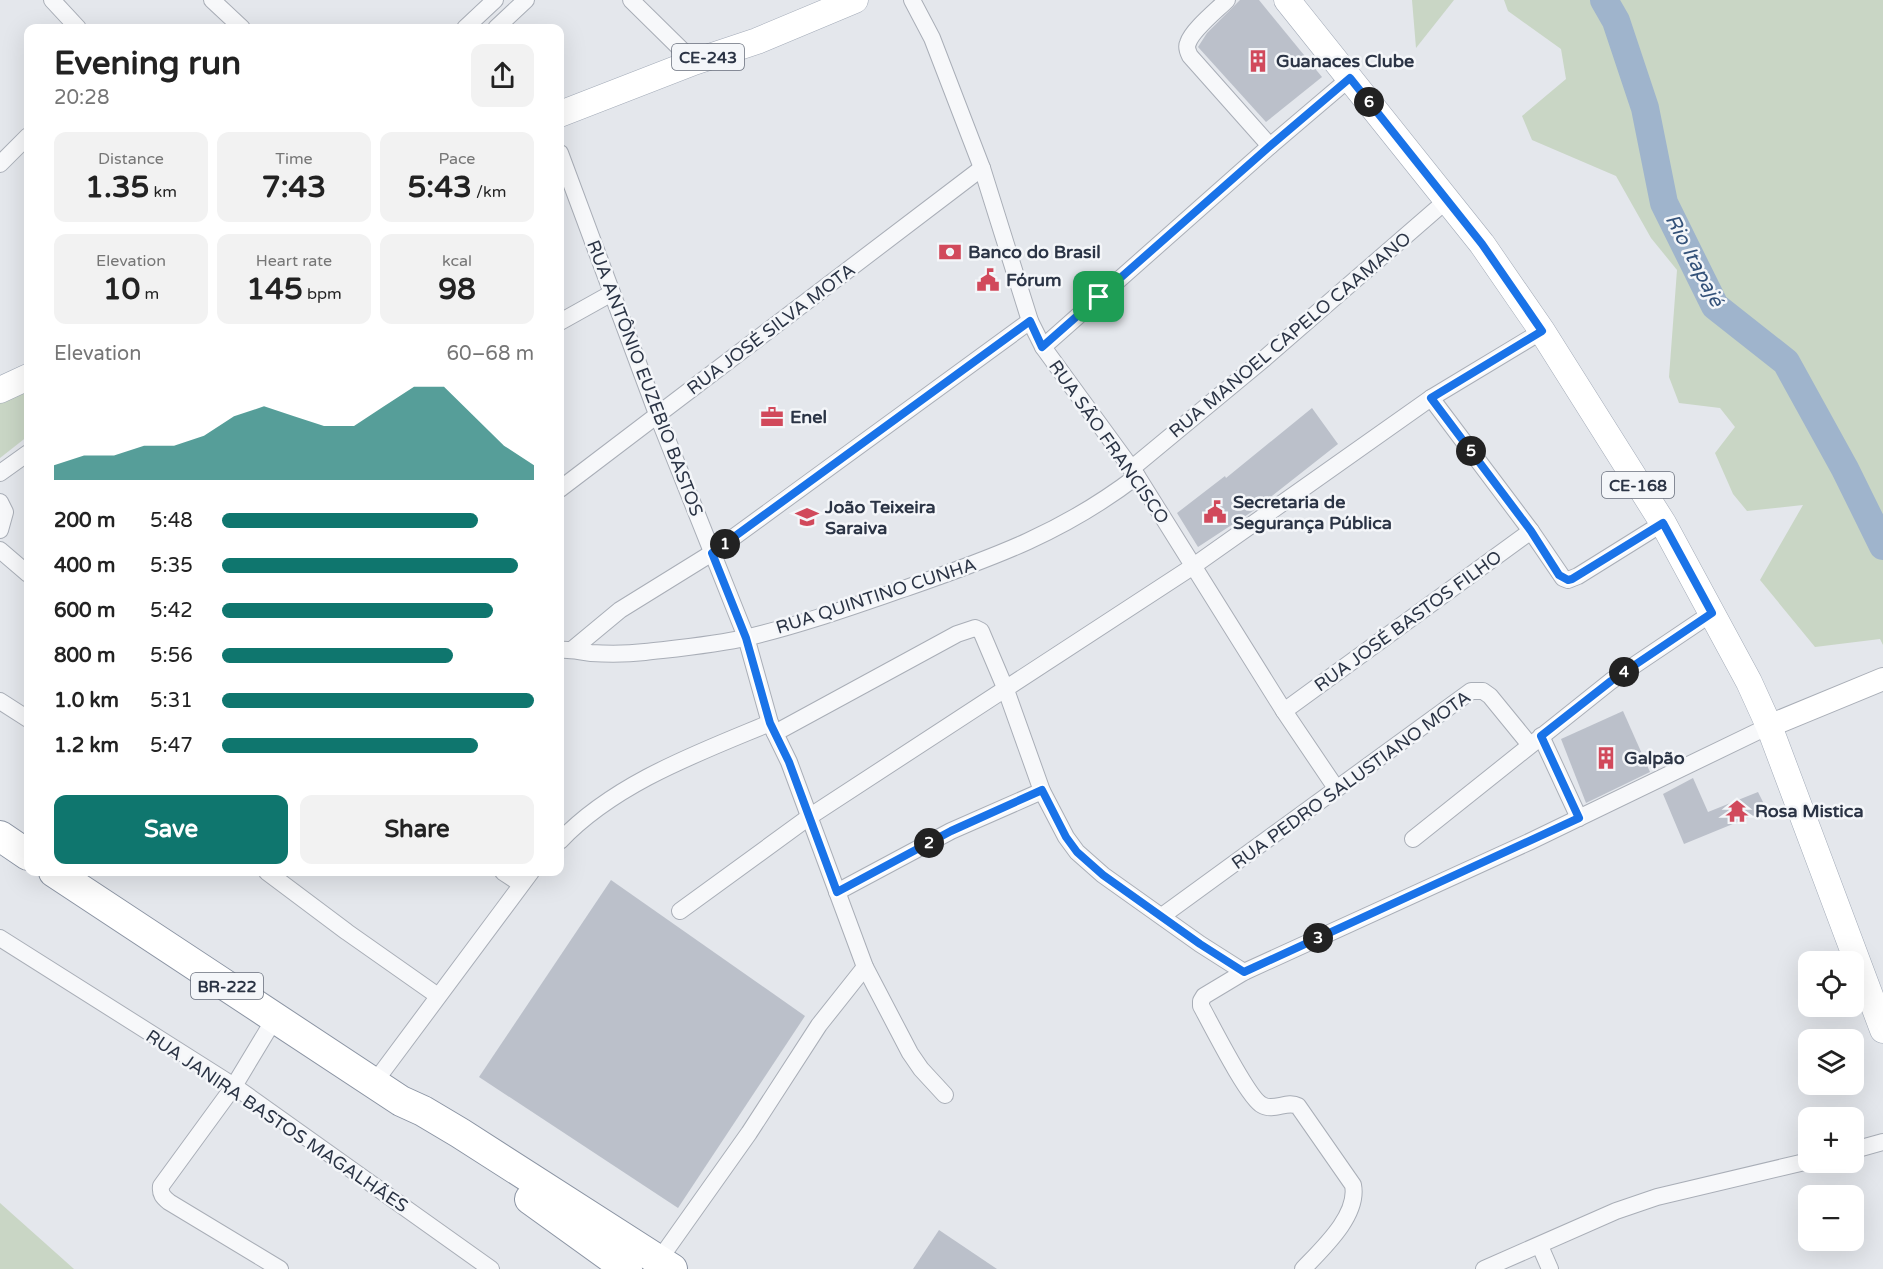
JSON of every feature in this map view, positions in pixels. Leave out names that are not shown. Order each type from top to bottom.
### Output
[{"type":"highway","points":[[0,836],[24,852]]},
{"type":"highway","name":"BR-222","points":[[60,876],[401,1101],[460,1133],[666,1265]]},
{"type":"highway","name":"BR-222","points":[[401,1101],[425,1124],[627,1269]]},
{"type":"main road","name":"CE-243","points":[[564,112],[694,62],[757,41],[855,0]]},
{"type":"main road","name":"CE-168","points":[[1287,0],[1482,244],[1542,331],[1663,523],[1749,682],[1768,726],[1883,1030]]},
{"type":"main road","points":[[0,390],[24,379]]},
{"type":"street","points":[[52,0],[74,24]]},
{"type":"street","points":[[212,0],[238,24]]},
{"type":"street","points":[[469,24],[495,0]]},
{"type":"street","points":[[500,24],[526,0]]},
{"type":"street","points":[[631,0],[694,62]]},
{"type":"street","name":"RUA SÃO FRANCISCO","points":[[912,0],[932,38],[982,168],[1030,321],[1042,347],[1134,472],[1284,711],[1336,788]]},
{"type":"street","points":[[1227,0],[1191,36],[1187,50],[1270,146]]},
{"type":"street","points":[[1042,347],[1350,78]]},
{"type":"street","points":[[0,164],[24,140]]},
{"type":"street","name":"RUA ANTÔNIO EUZEBIO BASTOS","points":[[564,164],[657,414],[746,638],[773,728],[789,762],[865,967],[910,1053],[945,1095]]},
{"type":"street","name":"RUA JOSÉ SILVA MOTA","points":[[564,486],[982,168]]},
{"type":"street","name":"RUA MANOEL CAPELO CAAMANO","points":[[1134,472],[1447,200]]},
{"type":"street","points":[[564,320],[612,293]]},
{"type":"street","points":[[566,650],[620,610],[712,553],[1030,321]]},
{"type":"street","points":[[680,911],[809,817],[1192,567],[1431,398],[1542,331]]},
{"type":"street","points":[[1431,398],[1531,531],[1559,575],[1568,580],[1663,523]]},
{"type":"street","points":[[0,473],[24,456]]},
{"type":"street","name":"RUA QUINTINO CUNHA","points":[[566,650],[611,654],[679,648],[746,638],[831,614],[1008,551],[1071,520],[1105,500],[1134,472]]},
{"type":"street","points":[[0,530],[2,507]]},
{"type":"street","name":"RUA JOSÉ BASTOS FILHO","points":[[1284,711],[1531,531]]},
{"type":"street","points":[[0,550],[24,571]]},
{"type":"street","points":[[1413,839],[1640,661],[1712,613]]},
{"type":"street","points":[[564,836],[573,826],[601,805],[651,777],[703,751],[773,728],[957,634],[975,628],[985,637],[1042,790],[1066,837],[1077,852],[1103,875],[1244,972]]},
{"type":"street","points":[[1303,1269],[1328,1242],[1349,1212],[1355,1197],[1353,1185],[1298,1106],[1290,1104],[1267,1107],[1259,1103],[1239,1075],[1201,1006],[1201,1001],[1208,992],[1244,972],[1579,818],[1768,726],[1883,679]]},
{"type":"street","name":"RUA PEDRO SALUSTIANO MOTA","points":[[1162,916],[1471,691],[1483,690],[1536,741]]},
{"type":"street","points":[[0,701],[24,716]]},
{"type":"street","points":[[1536,741],[1579,818]]},
{"type":"street","points":[[837,892],[951,831],[1042,790]]},
{"type":"street","points":[[272,876],[438,996]]},
{"type":"street","points":[[374,1083],[526,878]]},
{"type":"street","name":"RUA JANIRA BASTOS MAGALHÃES","points":[[0,938],[234,1086],[491,1269]]},
{"type":"street","points":[[666,1265],[819,1025],[865,967]]},
{"type":"street","points":[[275,1018],[234,1086],[161,1186],[162,1197],[280,1269]]},
{"type":"street","points":[[1864,1147],[1883,1142]]},
{"type":"street","points":[[1484,1269],[1616,1211],[1657,1197],[1798,1164]]},
{"type":"street","points":[[1540,1246],[1550,1269]]},
{"type":"green space","points":[[1412,0],[1454,0],[1416,48]]},
{"type":"green space","points":[[1504,0],[1883,0],[1883,645],[1880,639],[1815,647],[1760,580],[1803,505],[1747,511],[1733,494],[1715,453],[1735,427],[1720,408],[1679,403],[1669,377],[1677,270],[1651,238],[1616,176],[1532,140],[1522,116],[1566,79],[1561,49],[1508,11]]},
{"type":"green space","points":[[24,390],[24,439],[0,458],[0,400]]},
{"type":"green space","points":[[0,1203],[74,1269],[0,1269]]},
{"type":"building","name":"Guanaces Clube","points":[[1240,0],[1259,0],[1322,77],[1266,122],[1198,47],[1207,33]]},
{"type":"building","points":[[1312,408],[1338,444],[1253,511],[1198,547],[1177,513],[1225,476],[1226,478]]},
{"type":"building","name":"Galpão","points":[[1623,711],[1650,772],[1586,803],[1561,739]]},
{"type":"building","name":"Rosa Mistica","points":[[1693,778],[1708,812],[1758,792],[1767,810],[1684,844],[1663,794]]},
{"type":"building","points":[[611,880],[805,1016],[678,1208],[479,1077]]},
{"type":"building","points":[[939,1230],[997,1269],[913,1269]]},
{"type":"waterway","name":"Rio Itapajé","points":[[1604,0],[1616,21],[1645,108],[1664,203],[1715,306],[1786,362],[1845,469],[1883,546]]},
{"type":"place","name":"Guanaces Clube","points":[[1258,61]]},
{"type":"place","name":"Banco do Brasil","points":[[950,252]]},
{"type":"place","name":"Fórum","points":[[988,280]]},
{"type":"place","name":"Enel","points":[[772,417]]},
{"type":"place","name":"Secretaria de Segurança Pública","points":[[1215,512]]},
{"type":"place","name":"João Teixeira Saraiva","points":[[807,517]]},
{"type":"place","name":"Galpão","points":[[1606,758]]},
{"type":"place","name":"Rosa Mistica","points":[[1737,811]]},
{"type":"route","points":[[1350,78],[1482,244],[1542,331],[1431,398],[1531,531],[1559,575],[1568,580],[1578,576],[1663,523],[1712,613],[1611,681],[1541,736],[1579,818],[1244,972],[1200,944],[1103,875],[1077,852],[1066,837],[1042,790],[951,831],[837,892],[789,762],[770,723],[746,638],[712,553],[1030,321],[1042,347],[1099,297],[1350,78]]}]
